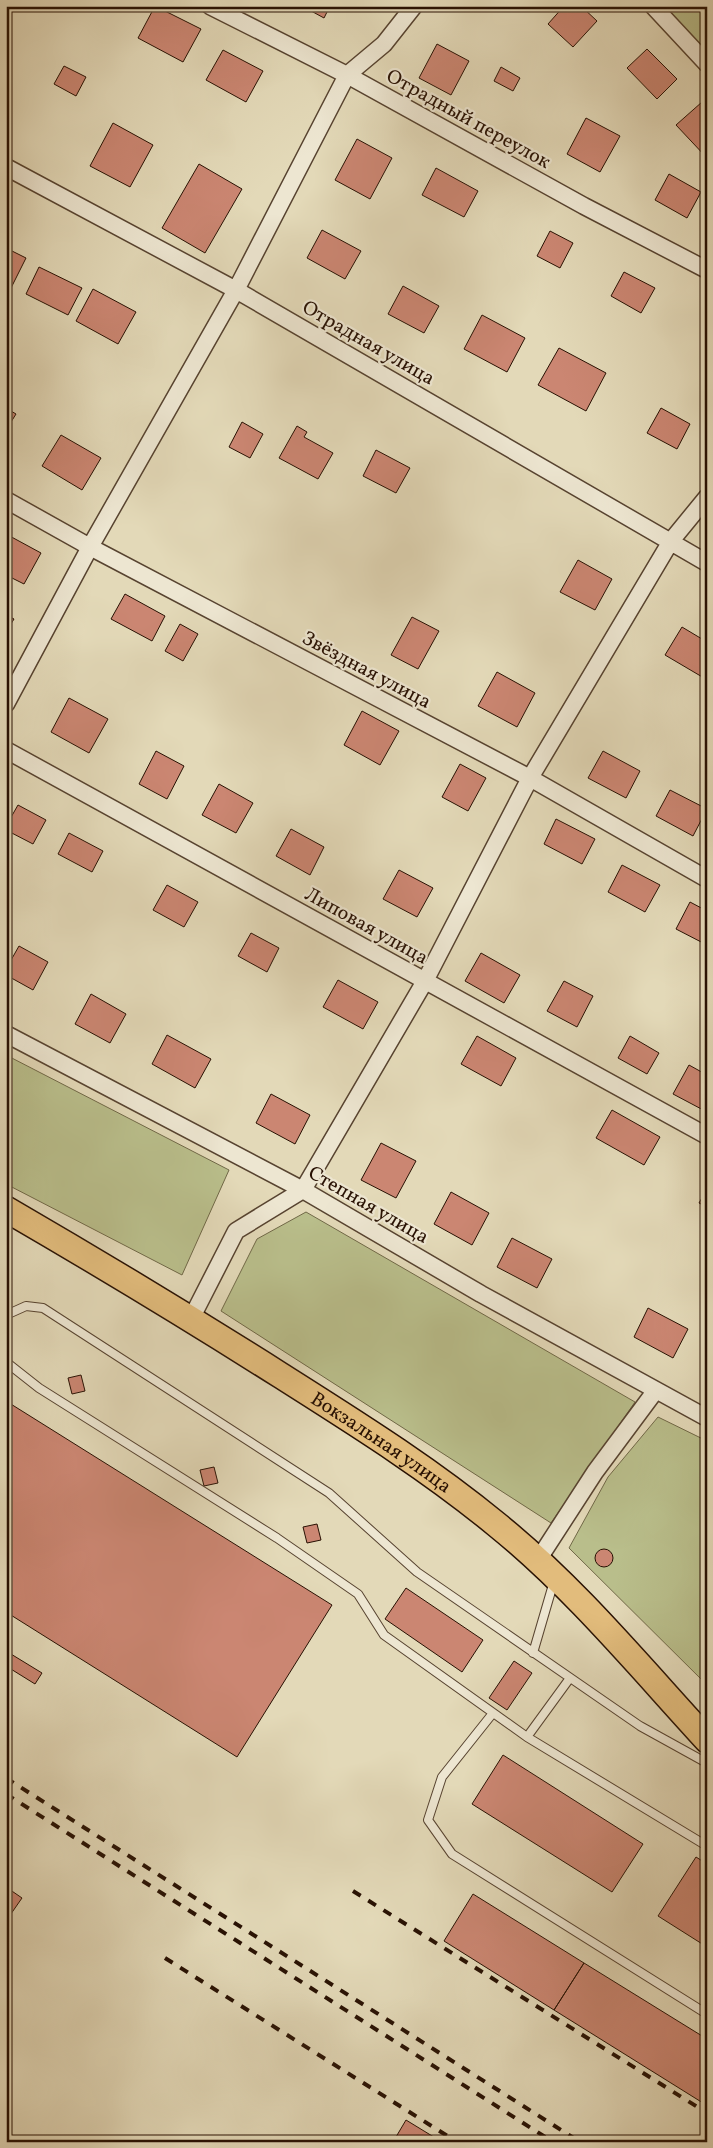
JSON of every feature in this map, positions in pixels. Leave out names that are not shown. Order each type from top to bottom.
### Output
[{"type":"main road","name":"Вокзальная улица","points":[[6,1209],[191,1319],[357,1424],[444,1484],[547,1569],[619,1643],[707,1740]]},
{"type":"street","name":"Отрадный переулок","points":[[210,6],[347,75],[584,206],[707,270]]},
{"type":"street","points":[[6,704],[90,547],[236,290],[347,75],[384,44],[414,6]]},
{"type":"street","points":[[653,6],[707,64]]},
{"type":"street","name":"Отрадная улица","points":[[6,167],[236,290],[707,563]]},
{"type":"street","points":[[191,1319],[236,1231],[303,1190],[425,981],[530,778],[670,541],[707,497]]},
{"type":"street","name":"Звёздная улица","points":[[6,500],[90,547],[530,778],[707,879]]},
{"type":"street","name":"Липовая улица","points":[[6,750],[707,1136]]},
{"type":"street","name":"Степная улица","points":[[6,1034],[303,1190],[481,1294],[707,1418]]},
{"type":"street","points":[[547,1569],[595,1472],[656,1390]]},
{"type":"lane","points":[[6,1314],[26,1306],[43,1308],[329,1493],[417,1572],[640,1726],[707,1763]]},
{"type":"lane","points":[[6,1362],[39,1388],[277,1538],[358,1594],[384,1635],[527,1737],[707,1846]]},
{"type":"lane","points":[[533,1653],[547,1569]]},
{"type":"lane","points":[[527,1737],[570,1678]]},
{"type":"lane","points":[[493,1713],[442,1777],[428,1820],[452,1854],[707,2014]]},
{"type":"green space","points":[[655,6],[707,6],[707,58]]},
{"type":"green space","points":[[6,1055],[229,1170],[182,1275],[6,1184]]},
{"type":"green space","points":[[306,1212],[635,1402],[551,1523],[221,1311],[257,1239]]},
{"type":"green space","points":[[658,1417],[707,1441],[707,1685],[569,1548],[608,1477]]},
{"type":"building","points":[[155,6],[201,29],[183,62],[138,38]]},
{"type":"building","points":[[302,6],[330,6],[324,18]]},
{"type":"building","points":[[564,6],[581,6],[597,21],[573,47],[548,24]]},
{"type":"building","points":[[437,44],[469,61],[451,95],[419,78]]},
{"type":"building","points":[[647,49],[677,79],[657,99],[627,68]]},
{"type":"building","points":[[223,50],[263,71],[246,102],[206,80]]},
{"type":"building","points":[[64,66],[86,77],[76,96],[54,84]]},
{"type":"building","points":[[501,67],[520,78],[513,91],[494,81]]},
{"type":"building","points":[[702,102],[707,107],[707,158],[676,125]]},
{"type":"building","points":[[586,118],[620,136],[600,172],[567,154]]},
{"type":"building","points":[[113,123],[153,145],[130,187],[90,166]]},
{"type":"building","points":[[357,139],[392,158],[370,199],[335,180]]},
{"type":"building","points":[[199,164],[242,189],[205,253],[162,228]]},
{"type":"building","points":[[436,168],[478,191],[464,217],[422,195]]},
{"type":"building","points":[[669,174],[701,192],[687,218],[655,200]]},
{"type":"building","points":[[322,230],[361,251],[345,279],[307,258]]},
{"type":"building","points":[[550,231],[573,243],[560,268],[537,256]]},
{"type":"building","points":[[6,248],[26,258],[11,288],[6,286]]},
{"type":"building","points":[[39,267],[82,288],[68,315],[26,294]]},
{"type":"building","points":[[624,272],[655,288],[641,313],[611,296]]},
{"type":"building","points":[[403,286],[439,306],[424,333],[388,314]]},
{"type":"building","points":[[93,289],[136,312],[118,344],[76,321]]},
{"type":"building","points":[[482,315],[525,338],[507,372],[464,349]]},
{"type":"building","points":[[559,348],[606,373],[586,411],[538,385]]},
{"type":"building","points":[[6,408],[16,414],[6,430]]},
{"type":"building","points":[[661,408],[690,424],[677,449],[647,433]]},
{"type":"building","points":[[242,422],[263,434],[250,458],[229,447]]},
{"type":"building","points":[[297,426],[307,432],[304,437],[333,453],[318,479],[279,458]]},
{"type":"building","points":[[61,435],[101,458],[82,490],[42,466]]},
{"type":"building","points":[[376,450],[410,468],[396,493],[363,476]]},
{"type":"building","points":[[6,534],[41,553],[24,584],[6,575]]},
{"type":"building","points":[[578,560],[612,579],[595,610],[560,592]]},
{"type":"building","points":[[125,594],[165,616],[152,641],[111,619]]},
{"type":"building","points":[[6,615],[14,619],[6,632]]},
{"type":"building","points":[[412,617],[439,631],[418,669],[391,655]]},
{"type":"building","points":[[180,624],[198,634],[183,661],[165,651]]},
{"type":"building","points":[[682,627],[707,642],[707,673],[704,678],[665,655]]},
{"type":"building","points":[[497,672],[535,693],[517,727],[478,706]]},
{"type":"building","points":[[69,698],[108,719],[89,753],[51,732]]},
{"type":"building","points":[[362,711],[399,731],[380,765],[344,745]]},
{"type":"building","points":[[156,751],[184,766],[167,799],[139,784]]},
{"type":"building","points":[[603,751],[640,771],[626,798],[588,778]]},
{"type":"building","points":[[460,764],[486,778],[468,811],[442,797]]},
{"type":"building","points":[[219,784],[253,803],[236,833],[202,815]]},
{"type":"building","points":[[670,790],[707,809],[693,836],[656,816]]},
{"type":"building","points":[[18,805],[46,820],[33,844],[6,830],[6,826]]},
{"type":"building","points":[[556,819],[595,839],[582,864],[544,844]]},
{"type":"building","points":[[291,829],[324,847],[310,875],[276,856]]},
{"type":"building","points":[[69,833],[103,851],[92,872],[58,854]]},
{"type":"building","points":[[622,865],[660,885],[645,912],[608,892]]},
{"type":"building","points":[[399,870],[433,888],[417,917],[383,899]]},
{"type":"building","points":[[167,885],[198,902],[184,927],[153,910]]},
{"type":"building","points":[[690,902],[707,911],[707,945],[676,929]]},
{"type":"building","points":[[251,933],[279,948],[267,972],[238,956]]},
{"type":"building","points":[[19,946],[48,962],[33,990],[6,975],[6,969]]},
{"type":"building","points":[[481,953],[520,975],[504,1003],[465,981]]},
{"type":"building","points":[[338,980],[378,1002],[363,1029],[323,1007]]},
{"type":"building","points":[[564,981],[593,996],[577,1027],[547,1011]]},
{"type":"building","points":[[91,994],[126,1014],[110,1043],[75,1024]]},
{"type":"building","points":[[167,1035],[211,1059],[195,1088],[152,1064]]},
{"type":"building","points":[[477,1036],[516,1058],[501,1086],[461,1064]]},
{"type":"building","points":[[630,1036],[659,1053],[647,1074],[618,1058]]},
{"type":"building","points":[[689,1065],[707,1075],[707,1112],[673,1094]]},
{"type":"building","points":[[271,1094],[310,1115],[295,1144],[256,1123]]},
{"type":"building","points":[[612,1110],[660,1137],[644,1165],[596,1138]]},
{"type":"building","points":[[381,1143],[416,1161],[396,1198],[361,1180]]},
{"type":"building","points":[[707,1189],[707,1207],[699,1203]]},
{"type":"building","points":[[451,1192],[489,1213],[472,1245],[434,1224]]},
{"type":"building","points":[[512,1238],[552,1259],[537,1288],[497,1267]]},
{"type":"building","points":[[648,1308],[688,1329],[673,1358],[634,1337]]},
{"type":"building","points":[[81,1375],[85,1391],[72,1394],[68,1378]]},
{"type":"building","points":[[6,1401],[332,1605],[237,1757],[6,1612]]},
{"type":"building","points":[[214,1467],[218,1483],[204,1486],[200,1470]]},
{"type":"building","points":[[317,1524],[321,1540],[307,1543],[303,1527]]},
{"type":"building","points":[[600,1549],[608,1549],[613,1554],[611,1565],[600,1567],[595,1562],[595,1554]]},
{"type":"building","points":[[406,1588],[483,1640],[462,1672],[385,1619]]},
{"type":"building","points":[[6,1651],[42,1673],[35,1684],[6,1666]]},
{"type":"building","points":[[514,1661],[532,1673],[507,1710],[489,1698]]},
{"type":"building","points":[[503,1755],[643,1844],[612,1892],[472,1804]]},
{"type":"building","points":[[696,1857],[707,1864],[707,1947],[658,1916]]},
{"type":"building","points":[[6,1887],[22,1898],[6,1921]]},
{"type":"building","points":[[473,1894],[584,1963],[554,2010],[444,1941]]},
{"type":"building","points":[[584,1963],[707,2039],[707,2097],[703,2103],[554,2010]]},
{"type":"building","points":[[406,2120],[442,2142],[393,2142]]},
{"type":"railway","points":[[6,1778],[580,2142]]},
{"type":"railway","points":[[6,1794],[553,2142]]},
{"type":"railway","points":[[353,1891],[707,2113]]},
{"type":"railway","points":[[165,1958],[457,2142]]}]
